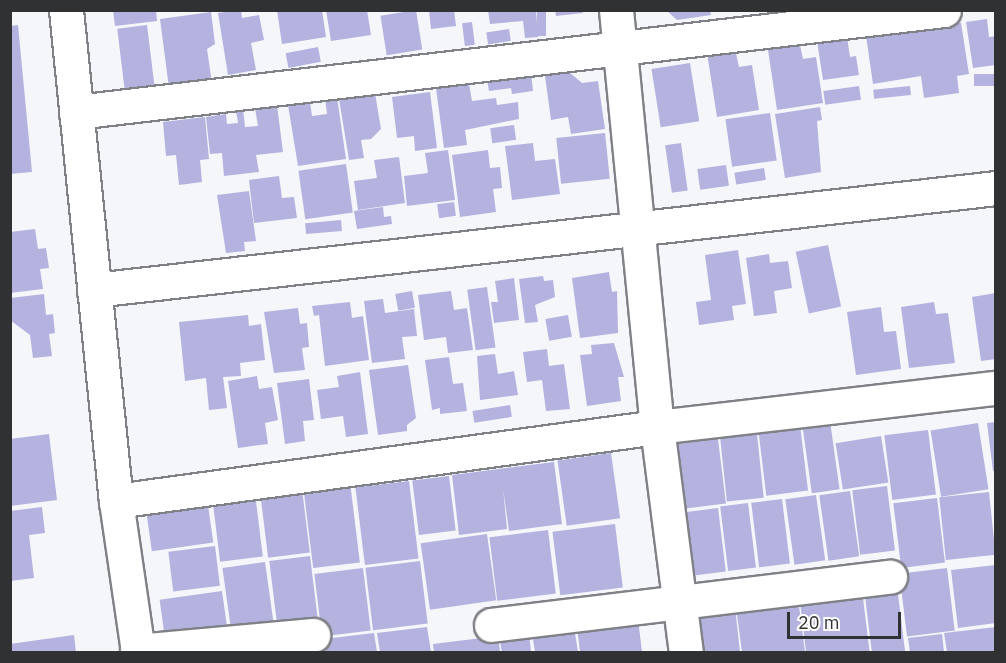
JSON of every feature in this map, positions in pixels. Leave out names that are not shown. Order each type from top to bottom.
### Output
[{"type":"street","points":[[66,10],[116,501],[138,652],[313,635]]},
{"type":"street","points":[[616,10],[657,427],[686,652]]},
{"type":"street","points":[[76,112],[944,10]]},
{"type":"street","points":[[94,290],[996,188]]},
{"type":"street","points":[[116,501],[657,427],[996,388]]},
{"type":"street","points":[[491,625],[890,577]]},
{"type":"building","points":[[113,10],[156,10],[157,21],[115,26]]},
{"type":"building","points":[[241,10],[242,18],[259,15],[264,40],[251,43],[256,70],[228,75],[218,13]]},
{"type":"building","points":[[277,10],[322,10],[326,37],[282,44]]},
{"type":"building","points":[[326,10],[367,10],[371,35],[331,41]]},
{"type":"building","points":[[416,10],[422,50],[387,55],[380,16]]},
{"type":"building","points":[[429,10],[454,10],[456,26],[431,29]]},
{"type":"building","points":[[488,10],[536,10],[538,37],[525,38],[523,21],[490,24]]},
{"type":"building","points":[[537,10],[546,10],[546,36],[537,36]]},
{"type":"building","points":[[555,10],[582,10],[583,13],[556,16]]},
{"type":"building","points":[[666,10],[710,10],[711,15],[677,20]]},
{"type":"building","points":[[211,12],[215,44],[207,49],[212,83],[169,88],[160,19]]},
{"type":"building","points":[[987,19],[989,37],[996,36],[996,65],[973,68],[966,22]]},
{"type":"building","points":[[472,22],[475,45],[465,46],[462,23]]},
{"type":"building","points":[[961,23],[969,74],[957,76],[959,93],[924,98],[921,76],[873,84],[866,36]]},
{"type":"building","points":[[18,25],[32,172],[10,174],[10,26]]},
{"type":"building","points":[[147,25],[155,89],[125,92],[117,29]]},
{"type":"building","points":[[509,29],[511,41],[488,44],[486,33]]},
{"type":"building","points":[[847,37],[850,57],[856,56],[859,75],[823,80],[817,41]]},
{"type":"building","points":[[800,45],[803,59],[816,57],[823,103],[777,110],[768,50]]},
{"type":"building","points":[[318,47],[321,62],[288,68],[286,53]]},
{"type":"building","points":[[735,49],[739,67],[752,65],[759,110],[717,117],[707,53]]},
{"type":"building","points":[[690,63],[699,121],[661,127],[651,69]]},
{"type":"building","points":[[569,72],[582,83],[598,81],[605,129],[571,134],[568,117],[551,120],[545,76]]},
{"type":"building","points":[[531,73],[533,91],[512,94],[511,88],[489,91],[487,79]]},
{"type":"building","points":[[974,74],[996,74],[996,86],[974,86]]},
{"type":"building","points":[[469,84],[472,101],[496,98],[497,105],[518,102],[519,119],[465,130],[467,145],[444,148],[436,88]]},
{"type":"building","points":[[859,86],[861,100],[825,105],[823,91]]},
{"type":"building","points":[[910,86],[911,95],[874,99],[873,90]]},
{"type":"building","points":[[430,92],[437,148],[415,151],[414,136],[397,138],[392,97]]},
{"type":"building","points":[[375,93],[381,129],[371,139],[361,140],[364,158],[349,160],[339,99]]},
{"type":"building","points":[[337,97],[346,159],[298,166],[288,105],[310,102],[312,116],[327,114],[325,98]]},
{"type":"building","points":[[277,105],[283,152],[256,155],[259,172],[224,176],[222,153],[210,154],[206,117],[226,114],[227,124],[238,123],[236,110],[243,109],[245,127],[258,126],[255,108]]},
{"type":"building","points":[[820,107],[822,120],[817,121],[821,172],[785,178],[775,114]]},
{"type":"building","points":[[770,113],[777,161],[732,167],[725,119]]},
{"type":"building","points":[[205,117],[209,159],[200,160],[202,182],[179,185],[176,155],[166,156],[163,122]]},
{"type":"building","points":[[514,125],[516,140],[492,143],[490,128]]},
{"type":"building","points":[[605,133],[610,179],[561,184],[556,138]]},
{"type":"building","points":[[533,143],[535,161],[555,159],[560,194],[512,200],[505,146]]},
{"type":"building","points":[[681,143],[688,191],[672,193],[665,145]]},
{"type":"building","points":[[448,150],[455,200],[407,206],[404,176],[428,173],[425,153]]},
{"type":"building","points":[[488,150],[490,168],[500,167],[502,188],[493,189],[496,212],[460,217],[452,155]]},
{"type":"building","points":[[399,157],[405,203],[358,210],[354,181],[377,178],[374,160]]},
{"type":"building","points":[[346,164],[353,213],[305,219],[298,171]]},
{"type":"building","points":[[726,165],[729,186],[700,190],[697,169]]},
{"type":"building","points":[[764,168],[766,180],[736,185],[734,173]]},
{"type":"building","points":[[279,176],[282,198],[294,197],[297,218],[254,223],[249,180]]},
{"type":"building","points":[[249,191],[256,241],[244,242],[245,251],[226,253],[217,195]]},
{"type":"building","points":[[454,202],[456,216],[439,218],[437,204]]},
{"type":"building","points":[[383,207],[384,217],[391,216],[392,224],[357,229],[354,211]]},
{"type":"building","points":[[341,220],[342,231],[306,234],[305,223]]},
{"type":"building","points":[[35,229],[38,249],[46,248],[49,268],[40,269],[43,289],[10,293],[10,232]]},
{"type":"building","points":[[828,245],[841,307],[809,313],[796,252]]},
{"type":"building","points":[[738,250],[746,304],[732,306],[734,320],[699,325],[696,302],[711,300],[705,255]]},
{"type":"building","points":[[769,254],[770,263],[788,261],[792,288],[774,291],[777,313],[754,316],[746,258]]},
{"type":"building","points":[[609,272],[612,292],[617,291],[618,333],[580,338],[572,278]]},
{"type":"building","points":[[543,276],[544,281],[553,280],[555,297],[535,305],[538,322],[525,323],[519,279]]},
{"type":"building","points":[[514,278],[519,320],[494,323],[491,302],[498,302],[495,281]]},
{"type":"building","points":[[487,287],[495,347],[476,350],[467,290]]},
{"type":"building","points":[[412,291],[415,308],[398,311],[395,294]]},
{"type":"building","points":[[451,291],[454,310],[467,308],[473,350],[448,353],[446,337],[424,340],[418,295]]},
{"type":"building","points":[[996,293],[996,359],[981,361],[972,297]]},
{"type":"building","points":[[44,294],[46,315],[53,314],[55,333],[49,334],[52,356],[33,358],[30,335],[10,320],[10,298]]},
{"type":"building","points":[[383,299],[385,313],[414,309],[417,336],[402,337],[405,359],[372,363],[364,301]]},
{"type":"building","points":[[350,302],[352,318],[363,316],[369,360],[325,366],[319,315],[314,316],[312,306]]},
{"type":"building","points":[[934,302],[936,314],[948,313],[955,363],[909,368],[901,307]]},
{"type":"building","points":[[881,307],[884,332],[896,331],[901,369],[856,375],[847,312]]},
{"type":"building","points":[[298,308],[300,324],[307,323],[309,347],[302,348],[305,370],[274,373],[264,312]]},
{"type":"building","points":[[248,315],[249,326],[261,324],[265,360],[240,363],[241,376],[223,377],[227,408],[209,410],[206,378],[185,381],[179,322]]},
{"type":"building","points":[[568,315],[572,337],[549,341],[545,319]]},
{"type":"building","points":[[614,343],[624,377],[618,377],[621,401],[587,406],[580,355],[592,354],[591,345]]},
{"type":"building","points":[[547,349],[549,366],[564,364],[570,409],[546,411],[542,380],[527,382],[523,352]]},
{"type":"building","points":[[495,354],[498,374],[514,371],[518,395],[480,400],[477,356]]},
{"type":"building","points":[[449,357],[453,384],[463,383],[467,411],[440,414],[440,408],[432,410],[425,360]]},
{"type":"building","points":[[408,365],[416,418],[407,425],[407,431],[378,435],[369,370]]},
{"type":"building","points":[[360,372],[368,434],[346,437],[343,416],[321,419],[317,390],[339,387],[337,376]]},
{"type":"building","points":[[257,376],[259,389],[272,387],[278,420],[265,423],[268,444],[238,448],[228,381]]},
{"type":"building","points":[[309,379],[314,420],[303,421],[305,441],[285,444],[277,383]]},
{"type":"building","points":[[510,405],[512,417],[474,423],[472,411]]},
{"type":"building","points":[[830,421],[840,489],[812,493],[802,425]]},
{"type":"building","points":[[996,422],[996,470],[993,471],[987,423]]},
{"type":"building","points":[[978,423],[988,489],[941,497],[931,431]]},
{"type":"building","points":[[800,425],[808,491],[766,496],[758,430]]},
{"type":"building","points":[[928,430],[936,495],[892,500],[884,435]]},
{"type":"building","points":[[49,434],[57,500],[10,506],[10,439]]},
{"type":"building","points":[[757,434],[764,498],[727,502],[720,438]]},
{"type":"building","points":[[881,436],[888,482],[843,490],[836,443]]},
{"type":"building","points":[[718,439],[726,504],[681,509],[673,444]]},
{"type":"building","points":[[611,453],[620,518],[567,526],[558,461]]},
{"type":"building","points":[[554,462],[562,524],[509,531],[503,488],[507,529],[459,535],[452,475]]},
{"type":"building","points":[[449,476],[456,531],[419,535],[412,481]]},
{"type":"building","points":[[409,481],[419,558],[365,565],[355,488]]},
{"type":"building","points":[[350,482],[360,562],[313,568],[303,488]]},
{"type":"building","points":[[887,486],[895,551],[860,555],[852,490]]},
{"type":"building","points":[[302,489],[310,553],[268,558],[260,494]]},
{"type":"building","points":[[850,491],[859,556],[828,561],[819,495]]},
{"type":"building","points":[[989,492],[996,555],[946,560],[939,497]]},
{"type":"building","points":[[255,493],[263,557],[220,562],[212,498]]},
{"type":"building","points":[[816,495],[825,560],[794,565],[785,499]]},
{"type":"building","points":[[207,498],[213,543],[152,551],[146,507]]},
{"type":"building","points":[[937,498],[945,563],[901,568],[893,503]]},
{"type":"building","points":[[782,499],[790,564],[759,567],[751,503]]},
{"type":"building","points":[[748,503],[756,568],[728,571],[720,506]]},
{"type":"building","points":[[42,507],[45,533],[29,535],[34,578],[10,581],[10,511]]},
{"type":"building","points":[[718,508],[726,572],[690,576],[682,512]]},
{"type":"building","points":[[615,524],[623,588],[560,595],[552,532]]},
{"type":"building","points":[[548,530],[556,594],[497,601],[489,537]]},
{"type":"building","points":[[487,534],[496,600],[430,610],[421,543]]},
{"type":"building","points":[[215,546],[220,586],[173,591],[168,552]]},
{"type":"building","points":[[310,556],[318,620],[277,625],[269,561]]},
{"type":"building","points":[[420,561],[428,624],[373,630],[365,568]]},
{"type":"building","points":[[265,562],[273,622],[231,628],[222,568]]},
{"type":"building","points":[[996,565],[996,623],[958,628],[951,570]]},
{"type":"building","points":[[363,568],[371,631],[322,637],[314,574]]},
{"type":"building","points":[[947,568],[955,631],[907,636],[899,574]]},
{"type":"building","points":[[897,586],[905,652],[872,652],[864,590]]},
{"type":"building","points":[[862,590],[870,652],[806,652],[799,598]]},
{"type":"building","points":[[222,591],[227,628],[165,636],[160,600]]},
{"type":"building","points":[[798,598],[805,652],[742,652],[736,607]]},
{"type":"building","points":[[735,607],[740,652],[695,652],[690,613]]},
{"type":"building","points":[[638,619],[642,652],[580,652],[577,627]]},
{"type":"building","points":[[427,627],[431,652],[380,652],[377,633]]},
{"type":"building","points":[[574,627],[578,652],[535,652],[532,633]]},
{"type":"building","points":[[996,627],[996,652],[947,652],[944,633]]},
{"type":"building","points":[[374,633],[377,652],[326,652],[324,639]]},
{"type":"building","points":[[529,633],[531,652],[502,652],[499,636]]},
{"type":"building","points":[[942,634],[944,652],[910,652],[908,638]]},
{"type":"building","points":[[74,635],[76,652],[10,652],[10,644]]},
{"type":"building","points":[[498,636],[500,652],[434,652],[433,644]]}]
